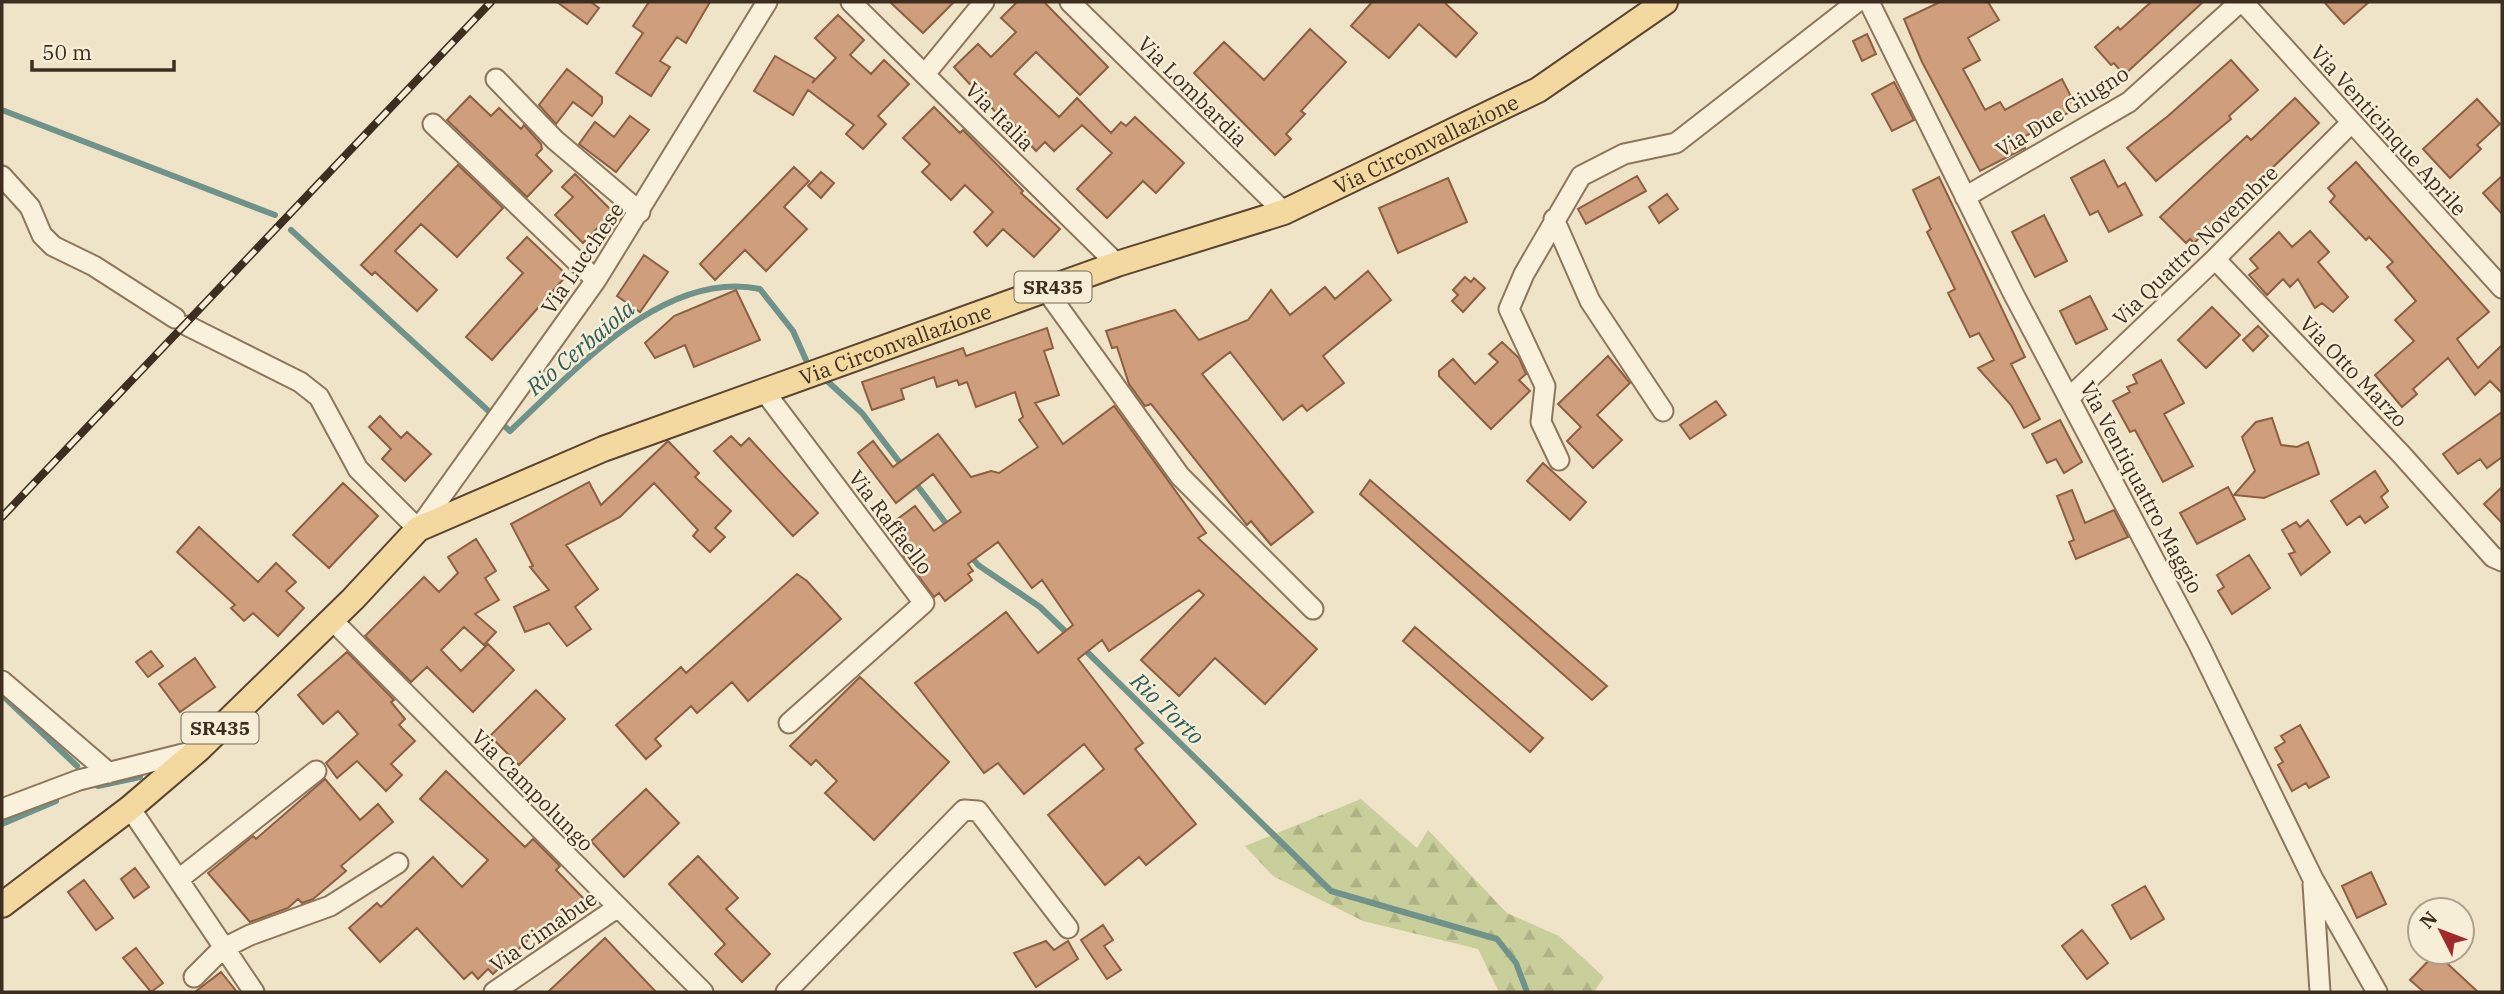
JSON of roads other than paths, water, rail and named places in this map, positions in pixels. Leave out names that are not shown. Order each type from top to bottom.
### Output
[{"type":"main road","name":"Via Circonvallazione","points":[[418,529],[603,449],[1117,264],[1283,212],[1538,90],[1665,2]]},
{"type":"main road","name":"SR435","points":[[2,905],[130,808],[200,750],[418,529]]},
{"type":"street","name":"Via Lucchese","points":[[418,529],[596,280],[767,2]]},
{"type":"street","name":"Via Italia","points":[[851,2],[1117,264]]},
{"type":"street","points":[[925,74],[984,2]]},
{"type":"street","name":"Via Lombardia","points":[[1070,2],[1283,212]]},
{"type":"street","points":[[1559,460],[1541,422],[1545,386],[1509,309],[1554,219],[1581,176],[1624,154],[1676,143],[1857,2]]},
{"type":"street","name":"Via Ventiquattro Maggio","points":[[1869,2],[2013,293],[2199,645],[2313,879],[2377,992]]},
{"type":"street","name":"Via Due Giugno","points":[[1965,197],[2129,102],[2241,2]]},
{"type":"street","name":"Via Venticinque Aprile","points":[[2241,2],[2502,288]]},
{"type":"street","points":[[496,79],[555,140],[640,212]]},
{"type":"street","name":"Via Quattro Novembre","points":[[2070,397],[2215,259],[2351,123]]},
{"type":"street","points":[[433,124],[596,280]]},
{"type":"street","points":[[2,176],[30,207],[42,235],[53,246],[94,266],[182,322],[300,382],[319,397],[358,469],[418,529]]},
{"type":"street","points":[[1554,219],[1590,301],[1663,411]]},
{"type":"street","name":"Via Otto Marzo","points":[[2215,259],[2401,454],[2493,557],[2502,561]]},
{"type":"street","points":[[1046,290],[1180,476],[1313,609]]},
{"type":"street","name":"Via Raffaello","points":[[764,391],[924,603],[789,723]]},
{"type":"street","name":"Via Campolungo","points":[[331,620],[703,992]]},
{"type":"street","points":[[2,681],[109,773]]},
{"type":"street","points":[[2,809],[33,795],[200,750]]},
{"type":"street","points":[[179,879],[316,771]]},
{"type":"street","points":[[130,808],[179,879],[222,949],[254,992]]},
{"type":"street","points":[[786,992],[964,810],[978,811],[988,821],[1068,928]]},
{"type":"street","points":[[194,977],[222,949],[250,935],[330,906],[398,863]]},
{"type":"street","points":[[2313,879],[2320,992]]},
{"type":"street","name":"Via Cimabue","points":[[494,992],[618,907]]},
{"type":"waterway","points":[[2,110],[275,215]]},
{"type":"waterway","points":[[291,230],[494,416]]},
{"type":"waterway","name":"Rio Cerbaiola","points":[[500,422],[510,431],[562,381],[623,330],[655,310],[689,294],[724,287],[760,289],[793,331],[806,360]]},
{"type":"waterway","name":"Rio Torto","points":[[824,378],[862,413],[904,468]]},
{"type":"waterway","name":"Rio Torto","points":[[913,480],[951,530]]},
{"type":"waterway","name":"Rio Torto","points":[[970,555],[978,565],[1040,607],[1070,636]]},
{"type":"waterway","name":"Rio Torto","points":[[1083,648],[1331,891],[1497,939],[1516,963],[1527,992]]},
{"type":"waterway","points":[[2,695],[77,766]]},
{"type":"waterway","name":"Rio Cerbaiola","points":[[98,786],[140,777]]},
{"type":"waterway","name":"Rio Cerbaiola","points":[[2,824],[56,801]]},
{"type":"railway","points":[[2,517],[491,2]]}]
